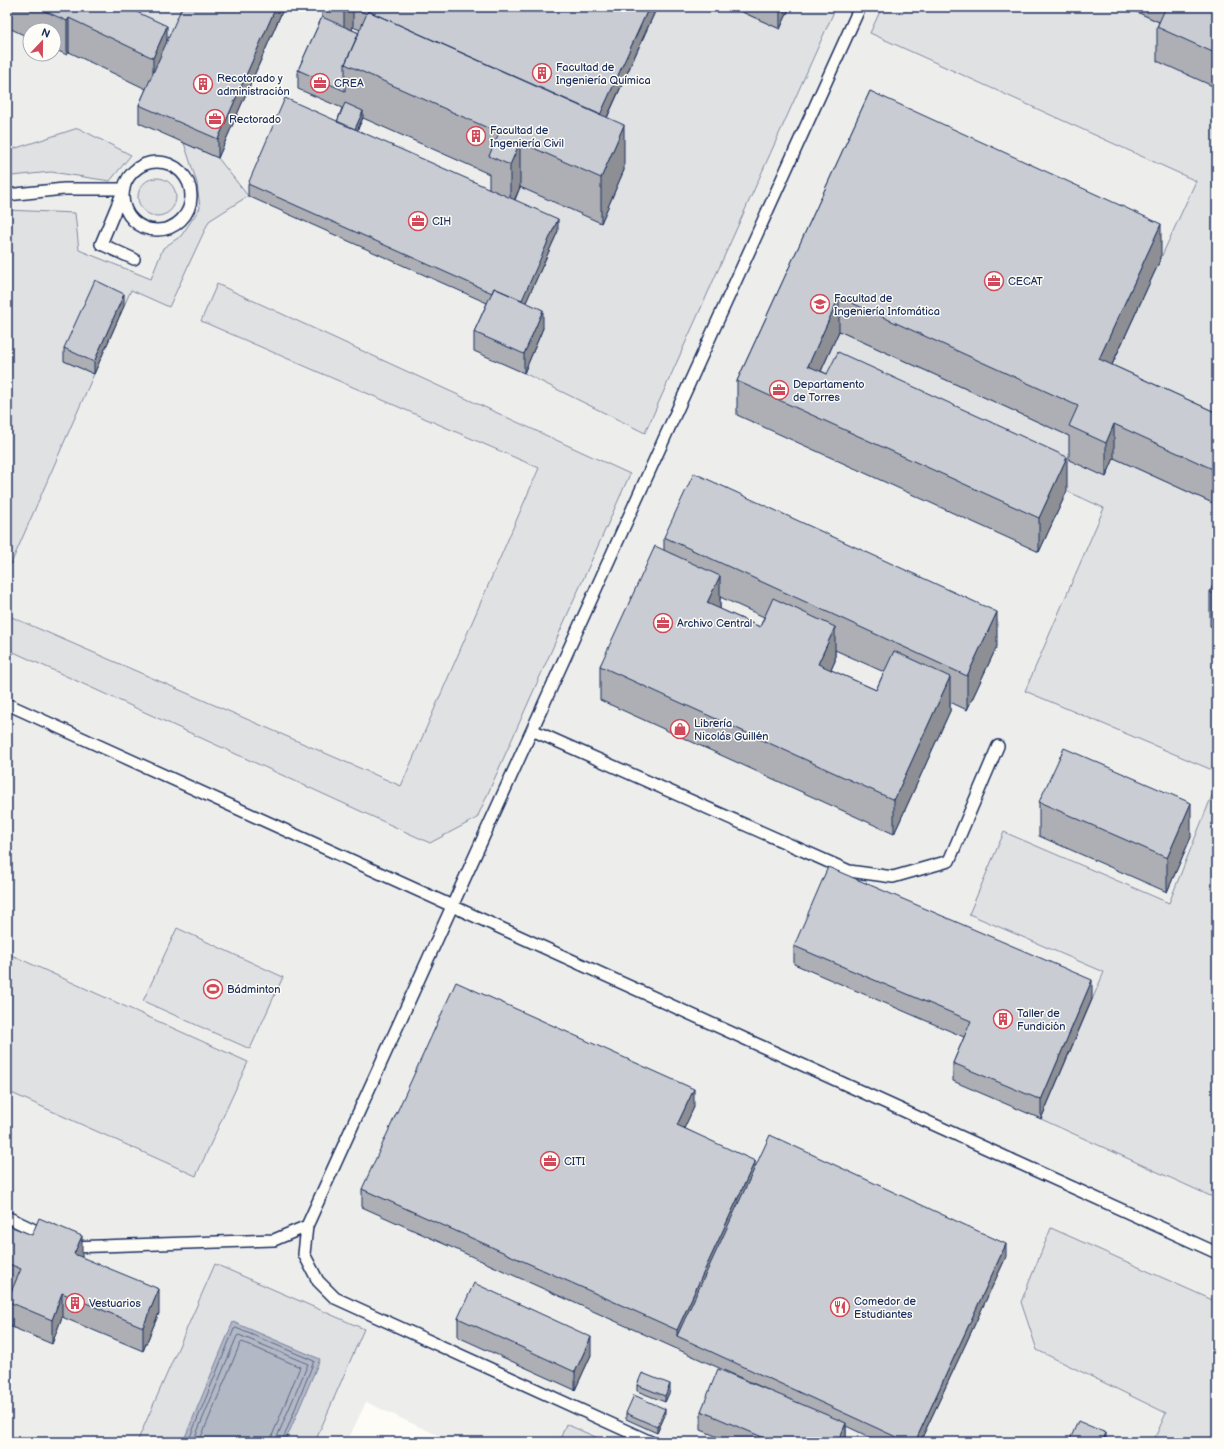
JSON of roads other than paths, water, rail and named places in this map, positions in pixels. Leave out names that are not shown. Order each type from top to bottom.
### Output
[{"type":"lane","points":[[651,1442],[335,1298],[318,1281],[304,1254],[306,1226],[860,7]]},
{"type":"lane","points":[[124,189],[124,201],[127,212],[134,221],[143,227],[154,230],[166,229],[176,224],[184,217],[190,206],[191,195],[189,184],[183,175],[174,167],[166,164],[157,163],[140,168],[130,177],[124,189],[102,244],[134,258]]},
{"type":"lane","points":[[7,195],[64,189],[124,189]]},
{"type":"lane","points":[[7,704],[1217,1253]]},
{"type":"lane","points":[[532,730],[849,871],[893,877],[949,861],[998,746]]},
{"type":"lane","points":[[7,1217],[71,1247],[274,1240],[306,1226]]},
{"type":"water","points":[[233,1322],[320,1359],[285,1442],[183,1442]]},
{"type":"place","name":"Facultad de Ingeniería Química","points":[[542,73]]},
{"type":"place","name":"CREA","points":[[320,83]]},
{"type":"place","name":"Recotorado y administración","points":[[203,84]]},
{"type":"place","name":"Rectorado","points":[[215,119]]},
{"type":"place","name":"Facultad de Ingeniería Civil","points":[[476,136]]},
{"type":"place","name":"CIH","points":[[418,221]]},
{"type":"place","name":"CECAT","points":[[994,281]]},
{"type":"place","name":"Facultad de Ingeniería Infomática","points":[[820,304]]},
{"type":"place","name":"Departamento de Torres","points":[[779,390]]},
{"type":"place","name":"Archivo Central","points":[[663,623]]},
{"type":"place","name":"Librería Nicolás Guillén","points":[[680,729]]},
{"type":"place","name":"Bádminton","points":[[213,989]]},
{"type":"place","name":"Taller de Fundición","points":[[1003,1019]]},
{"type":"place","name":"CITI","points":[[550,1161]]},
{"type":"place","name":"Vestuarios","points":[[75,1303]]},
{"type":"place","name":"Comedor de Estudiantes","points":[[840,1307]]}]
